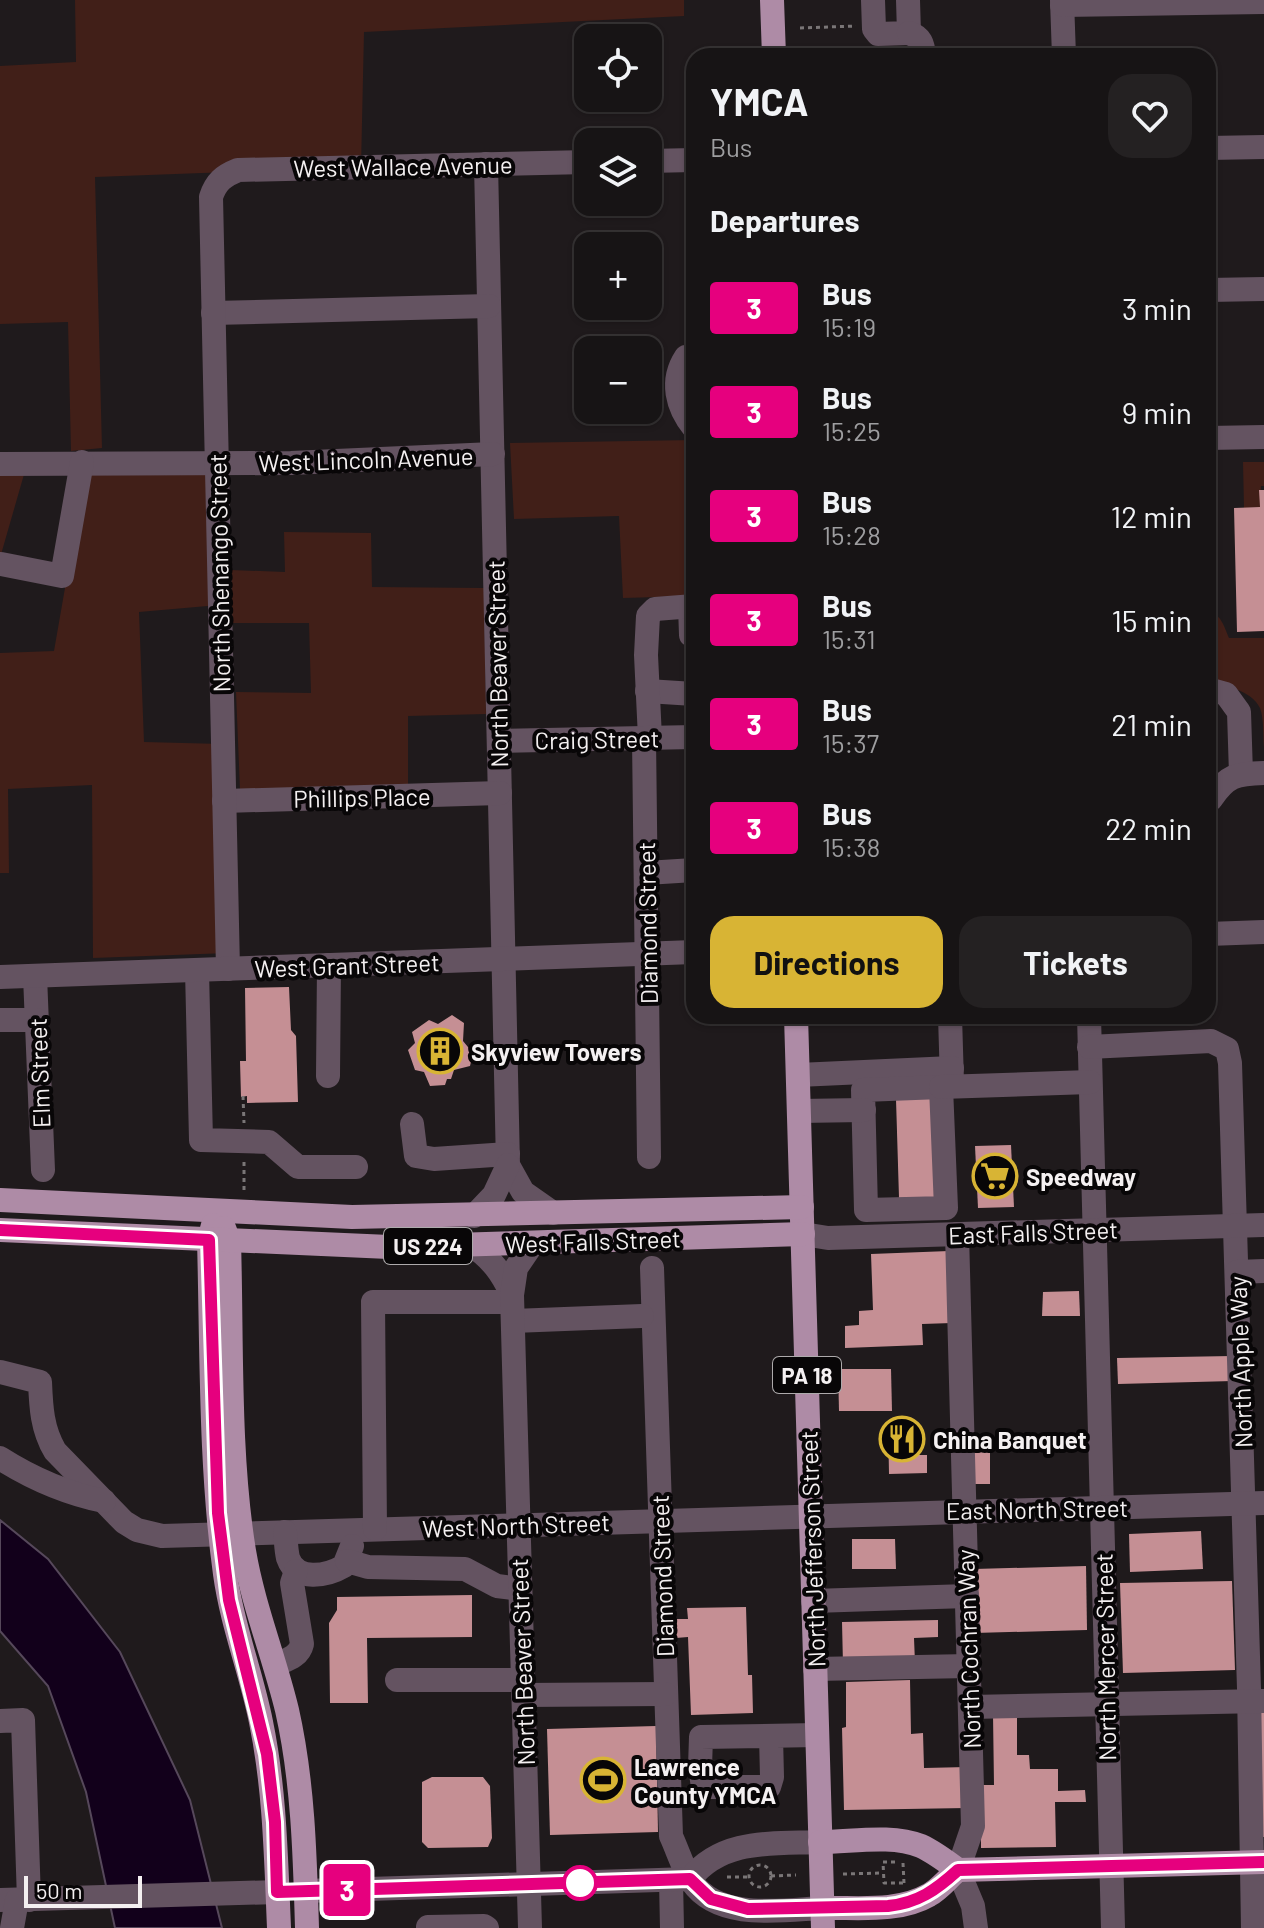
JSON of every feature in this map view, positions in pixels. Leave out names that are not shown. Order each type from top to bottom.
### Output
[{"type":"main road","points":[[772,0],[774,48]]},
{"type":"main road","name":"North Jefferson Street","points":[[796,1024],[820,1842]]},
{"type":"main road","name":"West Falls Street","points":[[0,1200],[352,1217],[802,1207]]},
{"type":"main road","points":[[218,1211],[216,1471],[231,1534],[248,1576],[275,1665],[295,1750],[307,1928]]},
{"type":"main road","name":"West Falls Street","points":[[0,1230],[351,1247],[803,1234]]},
{"type":"main road","points":[[219,1240],[230,1292],[236,1486],[231,1534],[235,1626],[267,1754],[275,1822],[279,1928]]},
{"type":"main road","points":[[230,1292],[249,1260],[279,1243]]},
{"type":"main road","points":[[820,1842],[911,1843],[931,1851],[958,1870],[1257,1862]]},
{"type":"main road","name":"PA 18","points":[[820,1842],[823,1918]]},
{"type":"main road","points":[[823,1918],[909,1903],[930,1894],[958,1870]]},
{"type":"main road","points":[[277,1892],[305,1891]]},
{"type":"street","points":[[873,0],[874,26],[878,34],[917,35],[924,48]]},
{"type":"street","points":[[908,0],[909,33]]},
{"type":"street","points":[[1064,48],[1062,2],[1264,2]]},
{"type":"street","points":[[1216,148],[1264,147]]},
{"type":"street","points":[[662,161],[686,160]]},
{"type":"street","name":"West Wallace Avenue","points":[[220,179],[238,170],[574,162]]},
{"type":"street","name":"North Beaver Street","points":[[486,164],[508,1160]]},
{"type":"street","name":"North Shenango Street","points":[[220,179],[211,197],[228,969]]},
{"type":"street","points":[[1216,290],[1264,289]]},
{"type":"street","points":[[213,313],[489,306]]},
{"type":"street","points":[[686,357],[678,369],[677,388],[680,406],[686,415]]},
{"type":"street","points":[[1216,438],[1264,437]]},
{"type":"street","name":"West Lincoln Avenue","points":[[0,464],[291,463],[493,454]]},
{"type":"street","points":[[1,564],[62,576],[82,462]]},
{"type":"street","name":"Diamond Street","points":[[649,1157],[646,873],[648,616],[655,609],[686,606]]},
{"type":"street","points":[[647,691],[686,693]]},
{"type":"street","points":[[1216,691],[1226,694],[1239,712],[1252,773],[1223,782],[1216,792]]},
{"type":"street","name":"Craig Street","points":[[499,741],[686,737]]},
{"type":"street","name":"Phillips Place","points":[[224,801],[500,793]]},
{"type":"street","points":[[646,873],[686,870]]},
{"type":"street","points":[[1216,934],[1264,932]]},
{"type":"street","name":"West Grant Street","points":[[0,977],[686,952]]},
{"type":"street","points":[[328,1076],[329,965]]},
{"type":"street","points":[[197,970],[201,1140],[269,1142],[298,1167],[356,1167]]},
{"type":"street","name":"Elm Street","points":[[35,976],[43,1170]]},
{"type":"street","points":[[0,1020],[37,1020]]},
{"type":"street","points":[[948,1081],[863,1090],[866,1210],[946,1208],[950,1024]]},
{"type":"street","name":"North Mercer Street","points":[[1089,1024],[1113,1928]]},
{"type":"street","name":"North Apple Way","points":[[1089,1047],[1211,1041],[1227,1049],[1230,1063],[1237,1272],[1254,1503],[1257,1862],[1253,1928]]},
{"type":"street","points":[[798,1075],[948,1081],[1090,1082]]},
{"type":"street","points":[[799,1111],[864,1110]]},
{"type":"street","points":[[412,1124],[416,1156],[508,1160]]},
{"type":"street","points":[[508,1160],[523,1192],[553,1213]]},
{"type":"street","points":[[474,1216],[500,1186],[508,1160]]},
{"type":"street","points":[[888,1236],[896,1209]]},
{"type":"street","points":[[927,1209],[949,1234]]},
{"type":"street","name":"East Falls Street","points":[[803,1234],[828,1238],[1264,1225]]},
{"type":"street","name":"North Cochran Way","points":[[949,1234],[964,1511],[973,1826],[958,1870]]},
{"type":"street","name":"North Beaver Street","points":[[530,1928],[512,1306],[516,1268],[533,1243]]},
{"type":"street","points":[[471,1245],[499,1270],[512,1306]]},
{"type":"street","name":"Diamond Street","points":[[652,1268],[670,1829],[680,1880],[672,1928]]},
{"type":"street","points":[[1237,1272],[1264,1271]]},
{"type":"street","points":[[285,1532],[288,1560],[296,1571],[321,1575],[337,1570],[347,1561],[366,1530],[373,1302],[512,1306],[642,1316]]},
{"type":"street","name":"West North Street","points":[[0,1372],[40,1382],[42,1422],[55,1451],[124,1522],[150,1534],[811,1516]]},
{"type":"street","points":[[0,1458],[35,1479],[68,1493],[104,1502]]},
{"type":"street","name":"East North Street","points":[[811,1516],[1254,1503]]},
{"type":"street","points":[[347,1561],[368,1567],[465,1569],[497,1586],[520,1589]]},
{"type":"street","points":[[275,1665],[301,1651],[292,1583],[296,1571]]},
{"type":"street","points":[[813,1601],[967,1596]]},
{"type":"street","points":[[815,1669],[969,1666]]},
{"type":"street","points":[[397,1680],[665,1694]]},
{"type":"street","points":[[970,1707],[1257,1701]]},
{"type":"street","points":[[12,1721],[15,1900],[12,1928]]},
{"type":"street","points":[[667,1738],[817,1735]]},
{"type":"street","points":[[701,1737],[703,1787],[769,1787],[772,1777],[771,1736]]},
{"type":"street","points":[[305,1891],[680,1880],[730,1850],[763,1844],[820,1842]]},
{"type":"street","points":[[958,1870],[973,1906],[976,1928]]},
{"type":"street","points":[[680,1880],[711,1899],[732,1906],[823,1918]]},
{"type":"street","points":[[416,1888],[419,1916],[428,1928],[487,1928]]},
{"type":"street","points":[[15,1900],[277,1892]]},
{"type":"path","points":[[800,28],[874,26]]},
{"type":"path","points":[[903,1861],[904,1883]]},
{"type":"path","points":[[759,1865],[768,1868],[771,1876],[768,1884],[760,1888],[752,1885],[748,1877],[751,1869],[759,1865]]},
{"type":"path","points":[[843,1874],[884,1873]]},
{"type":"path","points":[[771,1876],[796,1875]]},
{"type":"path","points":[[727,1877],[748,1877]]},
{"type":"shaded area","points":[[75,0],[684,0],[684,16],[364,32],[361,167],[95,177],[102,448],[71,451],[68,322],[0,324],[0,66],[76,62]]},
{"type":"shaded area","points":[[686,440],[686,596],[623,598],[619,516],[514,519],[510,443]]},
{"type":"shaded area","points":[[87,462],[217,462],[219,605],[139,612],[144,742],[222,744],[228,953],[93,958],[92,785],[8,789],[9,873],[0,873],[0,653],[54,651]]},
{"type":"shaded area","points":[[1243,462],[1264,462],[1260,507],[1244,508]]},
{"type":"shaded area","points":[[0,464],[27,464],[0,558]]},
{"type":"shaded area","points":[[284,532],[371,533],[372,587],[484,588],[486,714],[408,716],[408,786],[240,790],[236,692],[311,693],[309,623],[231,623],[231,570],[285,572]]},
{"type":"shaded area","points":[[1216,616],[1229,638],[1264,638],[1264,748],[1262,717],[1256,702],[1216,685]]},
{"type":"shaded area","points":[[0,1520],[48,1559],[120,1652],[190,1800],[222,1928],[115,1928],[86,1792],[48,1686],[0,1631]]},
{"type":"building","points":[[1259,490],[1264,490],[1264,631],[1237,632],[1234,508],[1260,507]]},
{"type":"building","points":[[289,987],[291,1030],[296,1036],[298,1102],[247,1103],[247,1096],[241,1097],[240,1061],[246,1061],[245,988]]},
{"type":"building","name":"Skyview Towers","points":[[452,1015],[464,1023],[463,1041],[473,1053],[470,1066],[454,1070],[445,1085],[430,1086],[424,1072],[415,1070],[408,1050],[415,1043],[412,1032],[429,1020],[438,1024]]},
{"type":"building","points":[[896,1099],[935,1099],[938,1197],[899,1198]]},
{"type":"building","name":"Speedway","points":[[1011,1145],[1014,1207],[978,1208],[975,1146]]},
{"type":"building","points":[[949,1251],[952,1323],[922,1324],[923,1345],[845,1348],[845,1326],[859,1325],[859,1311],[873,1310],[871,1254]]},
{"type":"building","points":[[1079,1291],[1080,1316],[1042,1316],[1043,1292]]},
{"type":"building","points":[[1232,1356],[1233,1381],[1118,1384],[1117,1358]]},
{"type":"building","points":[[838,1369],[891,1369],[892,1411],[839,1411]]},
{"type":"building","name":"China Banquet","points":[[888,1423],[916,1423],[916,1455],[927,1455],[927,1473],[889,1474]]},
{"type":"building","points":[[970,1441],[990,1441],[990,1484],[970,1484]]},
{"type":"building","points":[[1201,1531],[1203,1569],[1130,1572],[1129,1534]]},
{"type":"building","points":[[852,1539],[895,1539],[896,1569],[852,1569]]},
{"type":"building","points":[[1086,1566],[1087,1630],[974,1633],[974,1569]]},
{"type":"building","points":[[1232,1581],[1235,1670],[1123,1673],[1120,1583]]},
{"type":"building","points":[[472,1595],[472,1637],[367,1638],[368,1703],[330,1703],[329,1623],[337,1610],[337,1597]]},
{"type":"building","points":[[746,1607],[748,1675],[752,1675],[753,1713],[691,1715],[688,1637],[676,1638],[675,1619],[688,1619],[687,1608]]},
{"type":"building","points":[[938,1620],[938,1637],[914,1638],[915,1663],[843,1665],[842,1622]]},
{"type":"building","points":[[910,1680],[911,1734],[923,1733],[924,1768],[967,1767],[967,1808],[844,1810],[842,1728],[846,1727],[846,1682]]},
{"type":"building","points":[[1254,1708],[1264,1708],[1264,1837],[1258,1837]]},
{"type":"building","points":[[1017,1713],[1017,1755],[1029,1755],[1030,1769],[1058,1769],[1058,1791],[1085,1790],[1086,1802],[1055,1802],[1056,1847],[981,1848],[981,1785],[994,1785],[993,1714]]},
{"type":"building","name":"Lawrence County YMCA","points":[[656,1726],[658,1832],[550,1835],[547,1729]]},
{"type":"building","points":[[432,1777],[483,1777],[490,1786],[492,1838],[488,1847],[428,1848],[422,1842],[422,1782]]},
{"type":"bus line","name":"3","points":[[0,1230],[209,1240],[218,1513],[229,1600],[267,1754],[275,1822],[277,1892],[690,1879],[703,1893],[720,1903],[765,1910],[909,1903],[939,1888],[958,1870],[1264,1862]]},
{"type":"place","name":"Skyview Towers","points":[[440,1051]]},
{"type":"place","name":"Speedway","points":[[995,1176]]},
{"type":"place","name":"China Banquet","points":[[902,1439]]},
{"type":"place","name":"Lawrence County YMCA","points":[[603,1780]]}]
